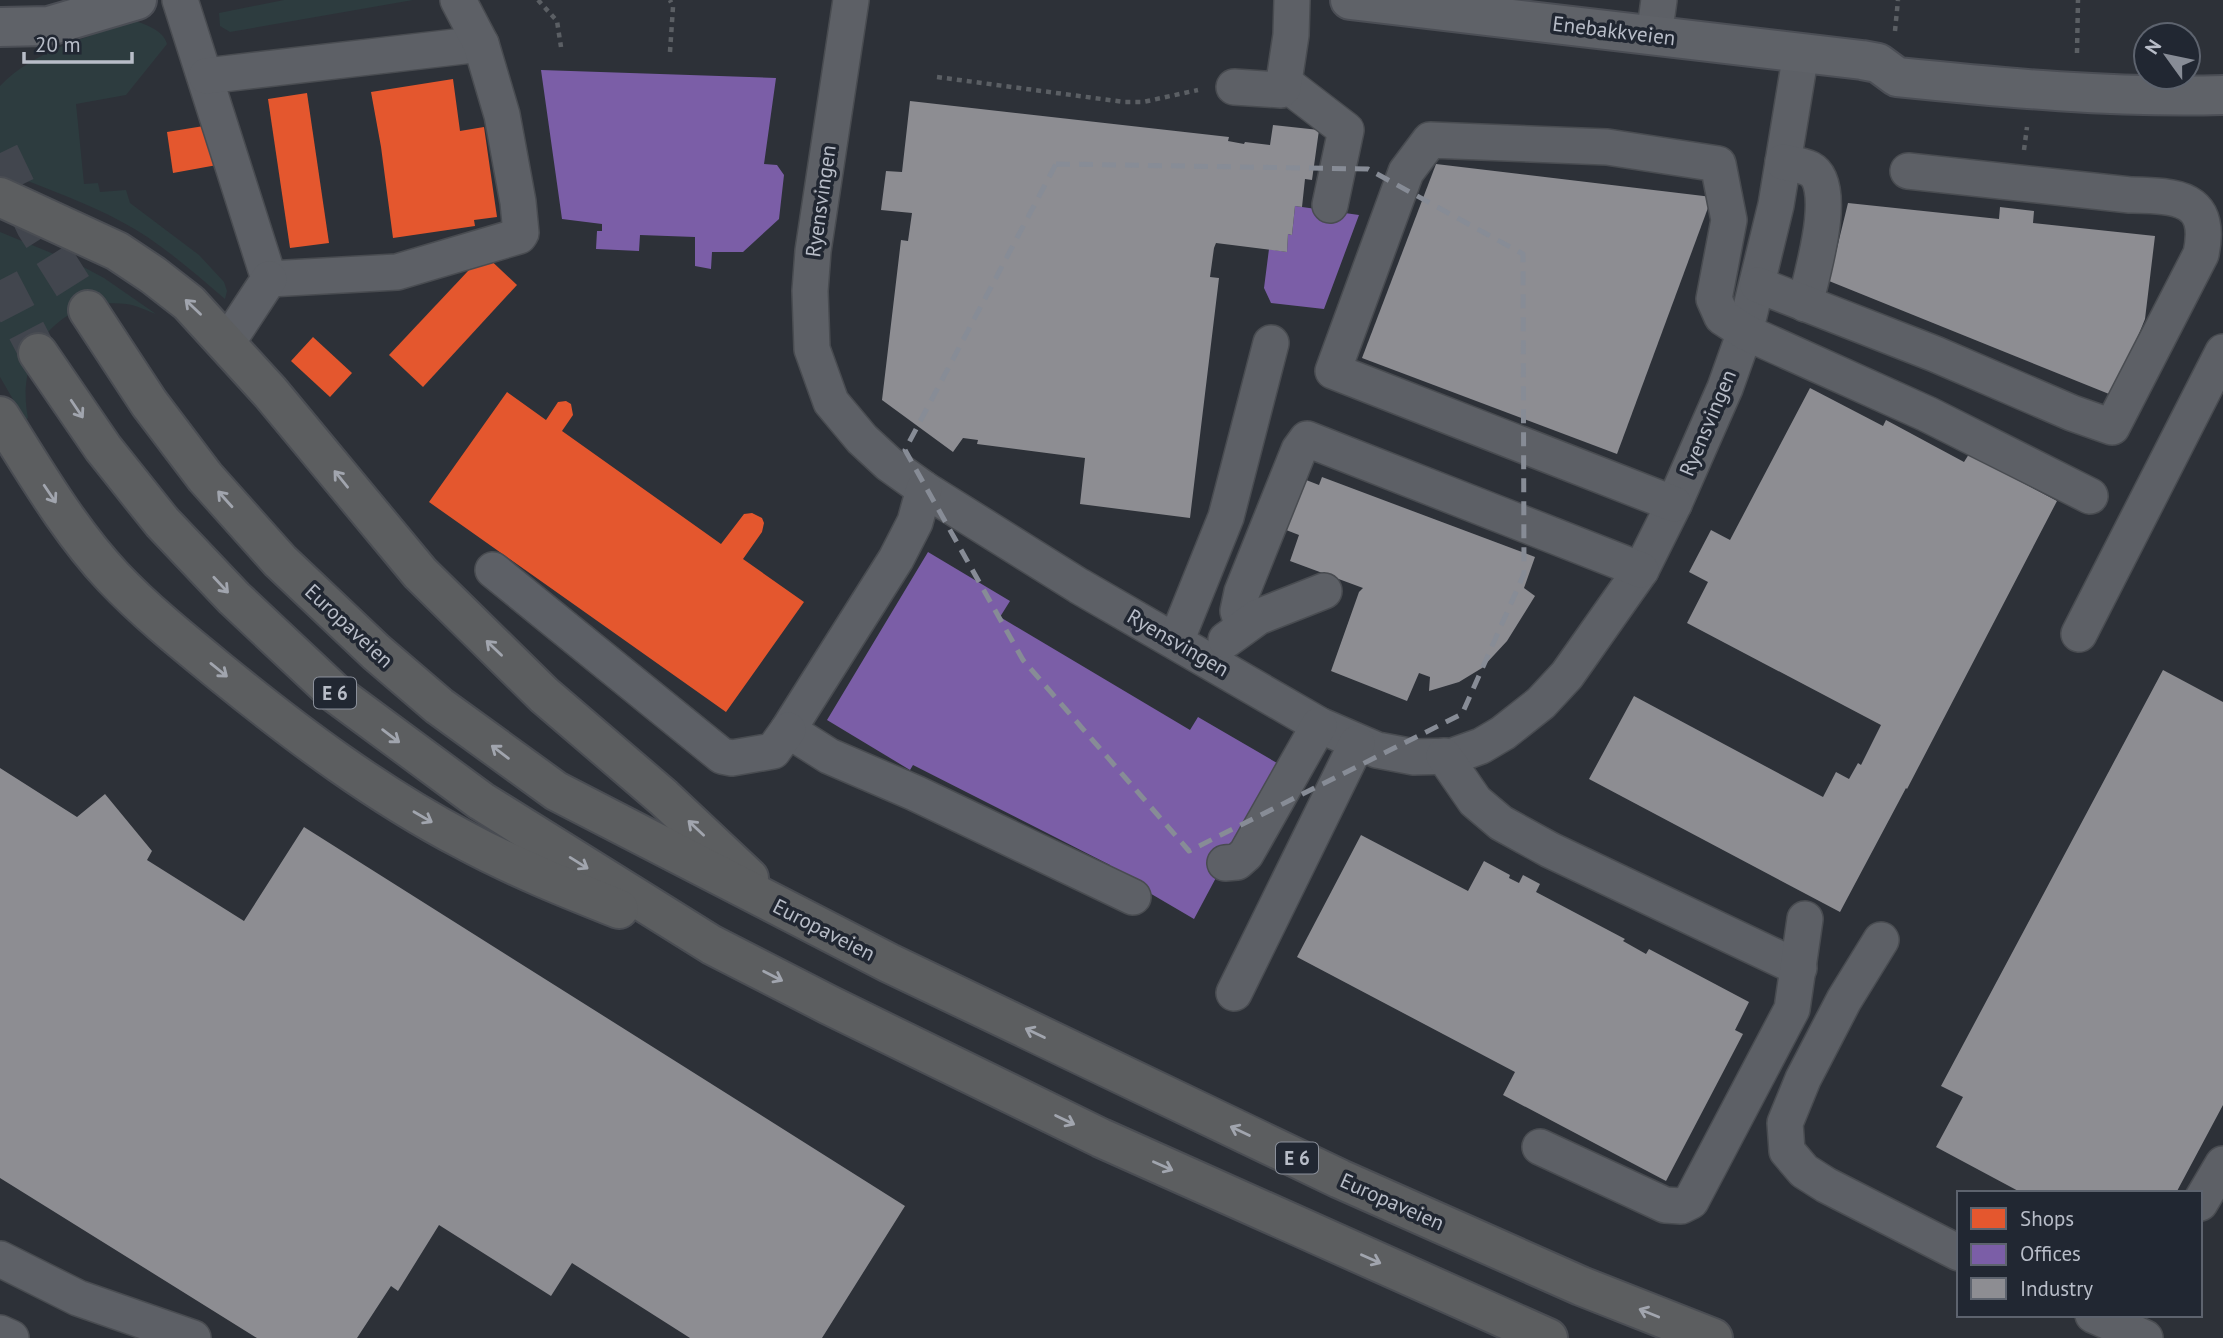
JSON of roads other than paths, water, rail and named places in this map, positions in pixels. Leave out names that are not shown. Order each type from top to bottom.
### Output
[{"type":"highway","name":"E 6","points":[[0,197],[117,251],[189,303],[227,343],[420,573],[544,695],[663,797],[782,908]]},
{"type":"highway","name":"Europaveien","points":[[88,310],[149,403],[205,477],[281,561],[386,661],[439,706],[556,791],[889,963],[1340,1179],[1581,1286],[1713,1338]]},
{"type":"highway","name":"E 6","points":[[38,353],[103,448],[162,522],[234,598],[335,694],[481,801],[712,945],[829,1005],[1101,1138],[1548,1338]]},
{"type":"highway","name":"E 6","points":[[0,416],[74,530],[113,577],[202,656],[296,733],[410,810],[464,841],[527,871],[712,945]]},
{"type":"main road","points":[[0,56],[49,26],[137,0]]},
{"type":"main road","name":"Enebakkveien","points":[[1350,0],[1657,18],[1801,53],[1887,49],[1897,53],[2059,71],[2132,74]]},
{"type":"main road","points":[[0,27],[49,26]]},
{"type":"main road","name":"Enebakkveien","points":[[1887,49],[1897,77],[2053,92],[2160,97],[2223,95]]},
{"type":"main road","points":[[2202,73],[2223,72]]},
{"type":"street","points":[[180,0],[269,279]]},
{"type":"street","points":[[269,279],[397,272],[519,236],[518,202],[502,115],[481,44],[458,0]]},
{"type":"street","name":"Ryensvingen","points":[[851,0],[813,251],[810,291],[812,349],[831,402],[862,439],[889,464],[924,489],[1079,586],[1319,725],[1377,750],[1414,757],[1453,756],[1481,746],[1503,733],[1541,703],[1567,675],[1641,570],[1674,504],[1725,388],[1745,332],[1776,205],[1801,53]]},
{"type":"street","points":[[1234,87],[1280,90],[1286,84],[1292,0]]},
{"type":"street","points":[[206,76],[481,44]]},
{"type":"street","points":[[1286,84],[1346,130],[1329,205]]},
{"type":"street","points":[[1674,504],[1333,371],[1406,172],[1430,140],[1607,147],[1718,164],[1730,220],[1714,299],[1723,317],[1745,332],[1927,414],[2090,496]]},
{"type":"street","points":[[1783,162],[1810,169],[1817,176],[1822,191],[1823,222],[1805,304]]},
{"type":"street","points":[[1758,285],[2112,427],[2202,254],[2205,235],[2200,214],[2188,201],[2161,195],[2130,195],[1908,171]]},
{"type":"street","points":[[227,343],[269,279]]},
{"type":"street","points":[[1191,650],[1270,343]]},
{"type":"street","points":[[2079,634],[2223,352]]},
{"type":"street","points":[[1243,627],[1238,611],[1242,592],[1299,450],[1307,439],[1641,570]]},
{"type":"street","points":[[493,570],[722,755],[732,758],[773,751],[896,559],[915,523],[924,489]]},
{"type":"street","points":[[1191,650],[1289,603],[1324,591]]},
{"type":"street","points":[[1224,863],[1237,862],[1246,854],[1319,725]]},
{"type":"street","points":[[788,730],[829,756],[915,793],[1132,897]]},
{"type":"street","points":[[1234,993],[1357,743]]},
{"type":"street","points":[[1444,756],[1475,801],[1501,822],[1550,850],[1799,968]]},
{"type":"street","points":[[1541,1147],[1665,1205],[1681,1206],[1691,1201],[1793,1009],[1805,919]]},
{"type":"street","points":[[1881,940],[1844,1000],[1803,1079],[1785,1123],[1787,1151],[1804,1171],[1826,1185],[1957,1252]]},
{"type":"street","points":[[2202,1200],[2223,1164]]},
{"type":"street","points":[[0,1259],[78,1298],[193,1338]]},
{"type":"street","points":[[2100,1317],[2136,1328]]},
{"type":"street","points":[[0,1333],[11,1338]]},
{"type":"tunnel","points":[[0,153],[35,226],[88,310]]},
{"type":"tunnel","points":[[0,280],[38,353]]}]
